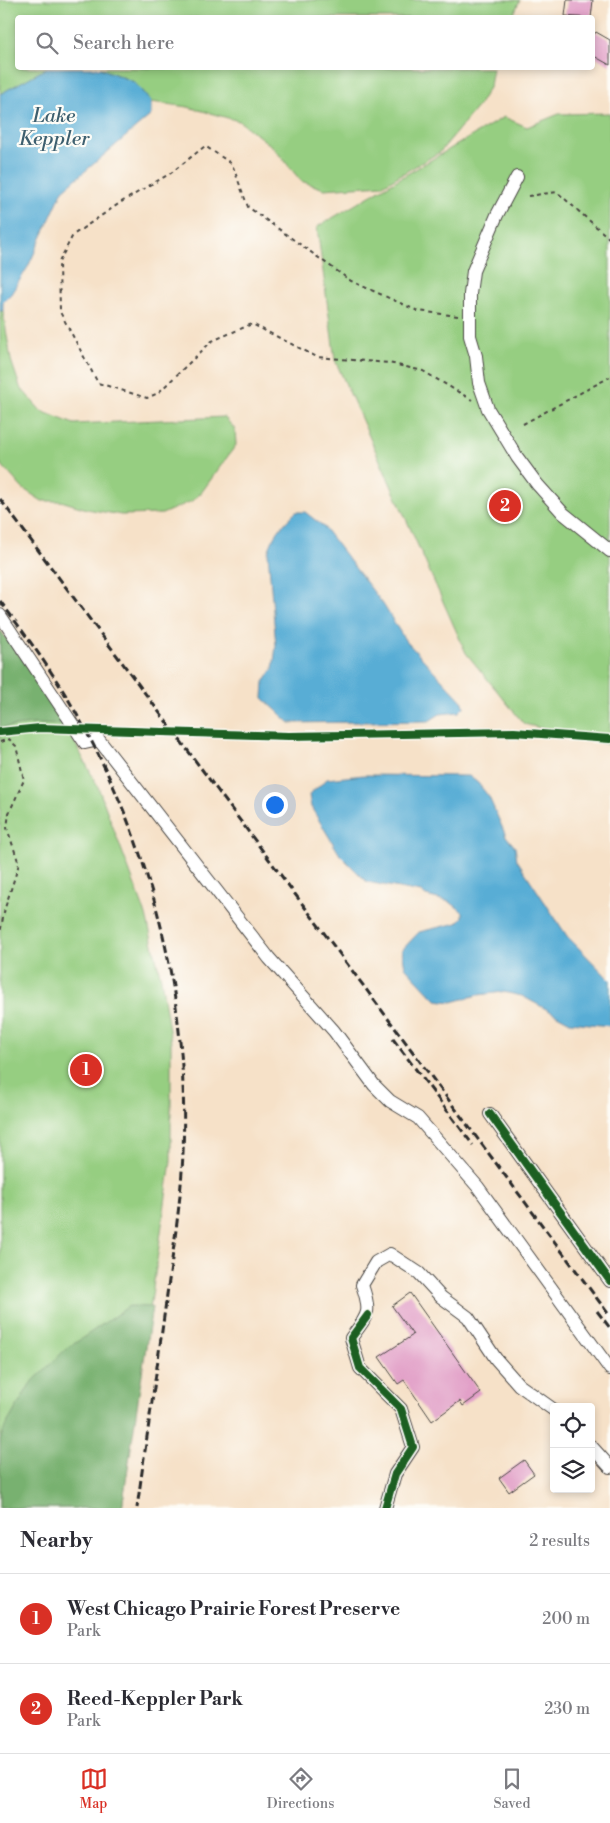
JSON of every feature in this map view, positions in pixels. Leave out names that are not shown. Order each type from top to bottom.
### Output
[{"type":"street","points":[[517,177],[497,215],[473,271],[470,336],[476,356],[479,383],[488,409],[517,457],[537,484],[563,513],[610,551]]},
{"type":"street","points":[[0,615],[85,743],[98,740],[269,958],[334,1031],[374,1084],[390,1101],[418,1118],[472,1180],[610,1370]]},
{"type":"street","points":[[490,1114],[610,1281]]},
{"type":"street","points":[[384,1508],[395,1474],[413,1447],[401,1409],[360,1368],[351,1338],[368,1315],[369,1305],[362,1284],[376,1262],[390,1254],[419,1272],[441,1297],[468,1317],[496,1359],[519,1385],[550,1407]]},
{"type":"street","points":[[593,1448],[610,1467]]},
{"type":"path","points":[[470,318],[418,311],[351,281],[248,208],[232,164],[205,146],[171,173],[123,201],[73,235],[59,262],[60,312],[98,383],[147,398],[158,393],[212,341],[252,324],[317,357],[389,363],[423,371],[488,409]]},
{"type":"path","points":[[528,196],[557,192],[610,239]]},
{"type":"path","points":[[523,424],[610,377]]},
{"type":"path","points":[[0,742],[9,739],[16,746],[24,780],[9,813],[6,828],[19,864],[5,908],[0,933]]},
{"type":"green space","points":[[0,0],[520,0],[513,15],[15,15],[15,70],[43,70],[0,94]]},
{"type":"green space","points":[[105,70],[493,70],[490,86],[478,106],[440,152],[383,185],[324,189],[301,181],[273,147],[239,121],[188,107],[151,102],[134,82]]},
{"type":"green space","points":[[610,113],[610,745],[524,724],[466,653],[335,360],[317,227],[504,117],[527,127],[559,114]]},
{"type":"green space","points":[[0,311],[3,311],[11,360],[20,387],[41,411],[74,424],[224,417],[235,429],[236,445],[201,493],[192,501],[162,514],[121,515],[87,509],[61,501],[42,501],[22,488],[0,463]]},
{"type":"green space","points":[[0,630],[50,695],[98,787],[146,915],[161,979],[171,1043],[171,1161],[122,1508],[0,1508]]},
{"type":"green space","points":[[0,630],[50,695],[65,725],[33,724],[0,728]]},
{"type":"green space","points":[[129,1306],[152,1307],[122,1508],[0,1508],[0,1440],[5,1427],[30,1384],[65,1350]]},
{"type":"water","name":"Lake Keppler","points":[[43,70],[105,70],[134,82],[151,102],[151,115],[63,190],[28,267],[11,294],[3,302],[3,311],[0,311],[0,94]]},
{"type":"water","points":[[296,512],[305,512],[323,526],[383,604],[405,640],[463,702],[464,707],[459,712],[440,714],[429,721],[290,723],[263,698],[264,682],[273,669],[276,646],[268,553],[279,530]]},
{"type":"water","points":[[364,775],[469,776],[478,783],[489,797],[506,836],[515,847],[517,860],[567,936],[610,980],[610,1026],[570,1022],[522,996],[503,992],[478,995],[452,1002],[436,1000],[405,967],[402,950],[419,932],[457,923],[463,917],[463,912],[450,902],[426,896],[421,892],[367,882],[340,855],[311,807],[309,795],[327,779]]},
{"type":"building","points":[[567,0],[593,0],[591,15],[565,15]]},
{"type":"building","points":[[596,32],[610,40],[610,65],[595,57]]},
{"type":"building","points":[[410,1293],[481,1393],[463,1406],[460,1401],[432,1421],[404,1380],[398,1384],[379,1357],[413,1335],[392,1306]]},
{"type":"building","points":[[524,1460],[534,1474],[509,1492],[499,1478]]},
{"type":"railway","points":[[0,499],[610,1316]]},
{"type":"railway","points":[[0,601],[62,689],[106,770],[128,822],[147,875],[162,929],[173,984],[180,1039],[183,1095],[182,1172],[176,1231],[137,1508]]},
{"type":"railway","points":[[393,1039],[473,1145]]},
{"type":"railway","points":[[597,1311],[610,1328]]},
{"type":"cycle path","points":[[0,732],[40,728],[289,736],[514,732],[610,739]]},
{"type":"cycle path","points":[[490,1114],[610,1281]]},
{"type":"cycle path","points":[[368,1315],[351,1338],[360,1368],[401,1409],[413,1447],[395,1474],[385,1508]]},
{"type":"place","name":"Reed-Keppler Park","points":[[505,506]]},
{"type":"place","name":"West Chicago Prairie Forest Preserve","points":[[86,1070]]}]
